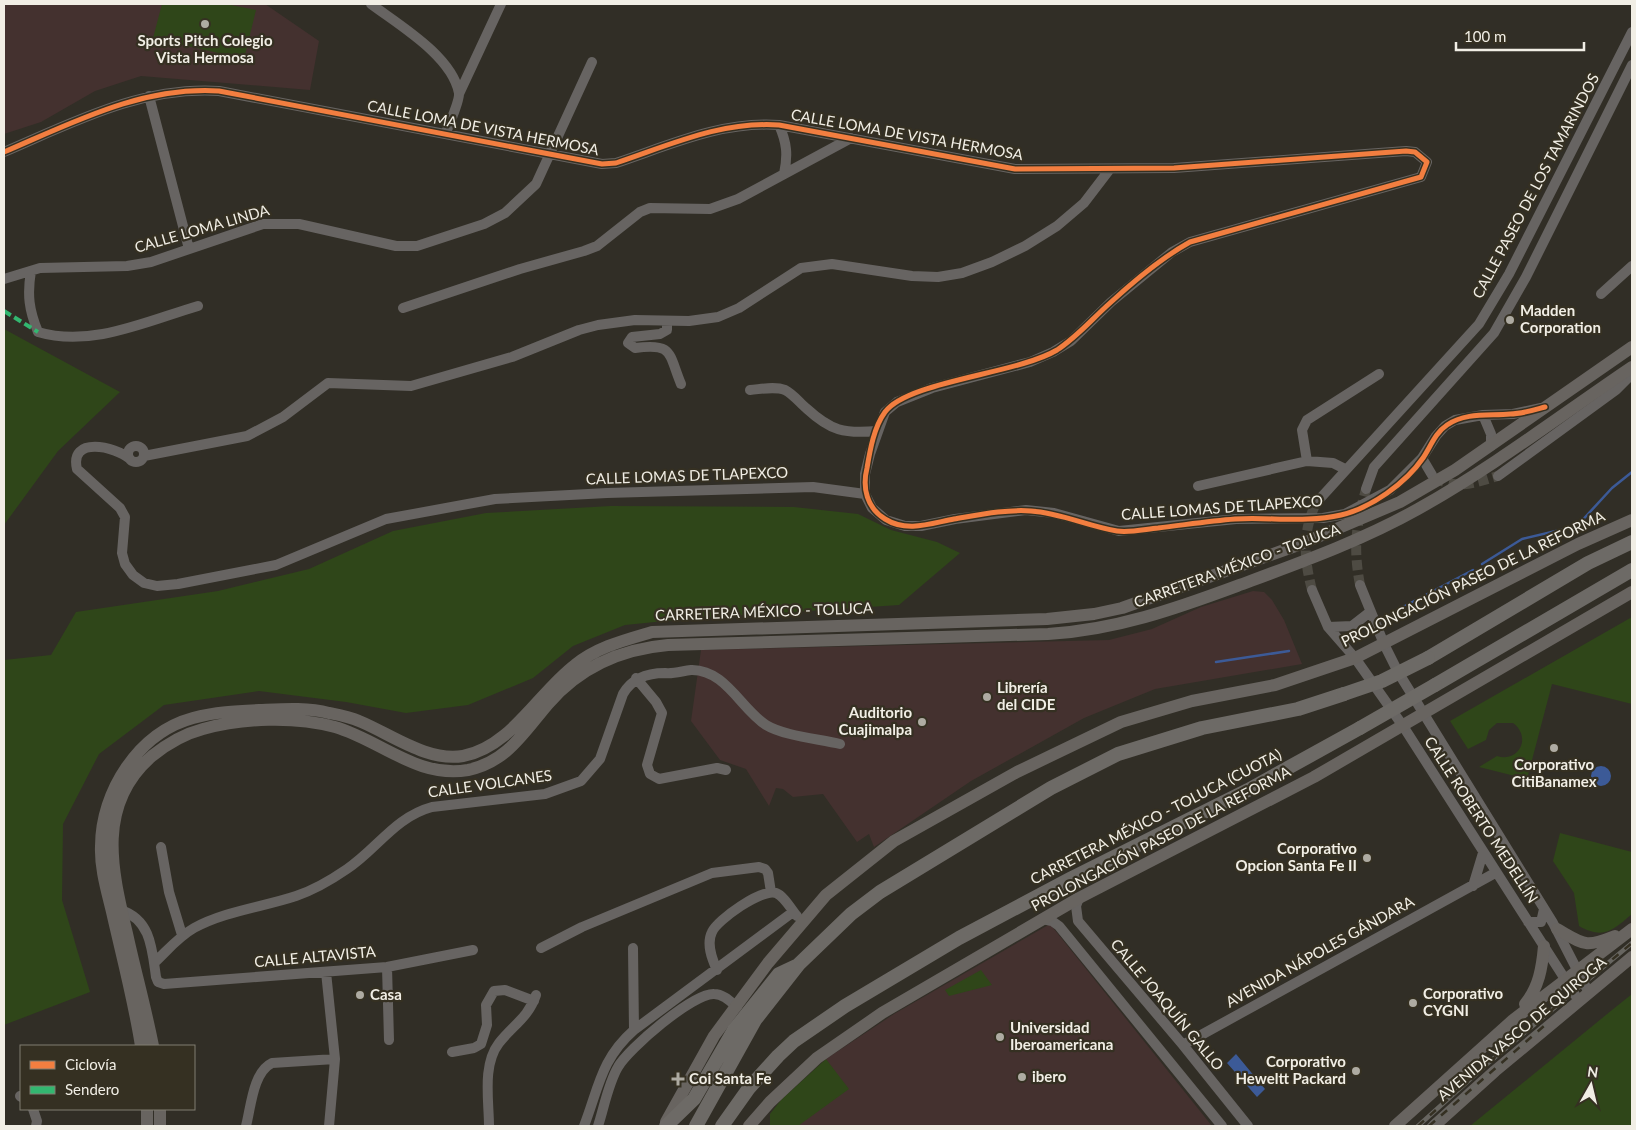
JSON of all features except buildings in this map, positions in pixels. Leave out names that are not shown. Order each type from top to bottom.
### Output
[{"type":"highway","points":[[696,1126],[755,1020],[799,964],[851,914],[880,892],[1051,788],[1118,754],[1202,728],[1298,709],[1382,681],[1428,658],[1588,563],[1632,542]]},
{"type":"highway","name":"CARRETERA MÉXICO - TOLUCA (CUOTA)","points":[[722,1126],[749,1088],[778,1056],[794,1041],[844,1006],[959,938],[1072,878],[1248,790],[1360,728],[1632,570]]},
{"type":"highway","points":[[673,1126],[695,1107],[742,1012],[779,974],[799,964]]},
{"type":"highway","points":[[665,1126],[694,1099],[734,1030],[742,1012]]},
{"type":"main road","name":"CARRETERA MÉXICO - TOLUCA","points":[[141,1045],[104,879],[100,847],[103,824],[109,801],[119,778],[134,758],[154,737],[190,718],[222,712],[283,709],[323,711],[357,720],[422,751],[442,756],[462,756],[482,750],[505,735],[576,664],[608,646],[652,632],[1048,619],[1094,614],[1122,608],[1343,528],[1400,502],[1455,470],[1491,446],[1632,347]]},
{"type":"main road","name":"CARRETERA MÉXICO - TOLUCA","points":[[153,1045],[121,910],[112,862],[112,833],[119,804],[143,764],[168,744],[195,731],[243,722],[295,722],[327,725],[358,736],[386,751],[428,768],[452,772],[480,767],[508,751],[522,738],[548,704],[569,685],[601,662],[633,650],[668,645],[1048,634],[1078,632],[1131,622],[1197,601],[1366,536],[1417,510],[1468,480],[1632,368]]},
{"type":"main road","name":"PROLONGACIÓN PASEO DE LA REFORMA","points":[[742,1012],[768,963],[826,895],[894,841],[1017,772],[1122,722],[1192,701],[1275,685],[1355,658],[1578,544],[1632,520]]},
{"type":"main road","name":"PROLONGACIÓN PASEO DE LA REFORMA","points":[[749,1126],[790,1082],[833,1046],[882,1013],[1079,898],[1283,794],[1632,592]]},
{"type":"main road","points":[[1556,929],[1578,941],[1593,945],[1631,930]]},
{"type":"main road","name":"AVENIDA VASCO DE QUIROGA","points":[[1395,1126],[1512,1020],[1631,930]]},
{"type":"main road","points":[[1512,1020],[1534,993],[1542,968],[1544,946]]},
{"type":"main road","name":"AVENIDA VASCO DE QUIROGA","points":[[1434,1126],[1495,1071],[1632,957]]},
{"type":"main road","points":[[147,1110],[147,1126]]},
{"type":"main road","points":[[160,1110],[160,1126]]},
{"type":"street","points":[[371,4],[419,40],[442,61],[452,74],[459,94]]},
{"type":"street","points":[[446,133],[459,94],[501,4]]},
{"type":"street","name":"CALLE PASEO DE LOS TAMARINDOS","points":[[1316,503],[1478,324],[1492,302],[1607,84],[1632,32]]},
{"type":"street","name":"CALLE LOMA LINDA","points":[[4,280],[40,268],[127,266],[151,262],[263,224],[281,222],[299,224],[396,246],[417,246],[484,224],[505,213],[536,184],[592,62]]},
{"type":"street","name":"CALLE PASEO DE LOS TAMARINDOS","points":[[1366,489],[1374,468],[1494,333],[1632,65]]},
{"type":"street","points":[[1607,84],[1620,91]]},
{"type":"street","name":"CALLE LOMA DE VISTA HERMOSA","points":[[4,152],[102,110],[175,90],[219,91],[602,164],[616,163],[711,130],[736,125],[780,125],[1015,169],[1174,168],[1396,150],[1415,152],[1427,162],[1425,173],[1415,180],[1190,242],[1172,252],[1111,302],[1071,341],[1052,352],[1030,362],[913,394],[897,402],[885,412],[877,431],[865,474],[865,494]]},
{"type":"street","points":[[150,96],[189,249]]},
{"type":"street","points":[[780,125],[787,143],[788,157],[784,174]]},
{"type":"street","points":[[403,308],[520,269],[584,252],[612,236],[640,212],[650,208],[710,209],[738,199],[851,138]]},
{"type":"street","name":"CALLE LOMAS DE TLAPEXCO","points":[[1110,169],[1084,203],[1057,226],[1025,246],[970,270],[938,277],[912,276],[832,264],[818,264],[801,268],[739,308],[718,317],[689,321],[635,320],[579,330],[512,357],[411,386],[328,383],[320,387],[283,417],[247,436],[144,456],[137,462],[122,452],[91,446],[83,448],[77,454],[75,462],[77,469],[120,508],[125,517],[122,553],[125,564],[133,575],[144,584],[157,586],[178,584],[276,565],[386,520],[495,499],[607,493],[813,487],[865,494],[872,508],[886,520],[905,526],[922,526],[955,519],[1026,510],[1054,512],[1119,531],[1236,519],[1323,518],[1345,514],[1390,490],[1422,458],[1428,446],[1445,426],[1455,420],[1483,415],[1513,414],[1545,407]]},
{"type":"street","points":[[1601,294],[1632,266]]},
{"type":"street","points":[[31,271],[30,312],[38,332],[57,338],[98,335],[198,306]]},
{"type":"street","points":[[1492,302],[1507,310]]},
{"type":"street","points":[[667,321],[667,330],[660,334],[632,338],[628,343],[634,348],[657,345],[664,348],[668,352],[681,384]]},
{"type":"street","points":[[1307,461],[1302,430],[1307,420],[1378,374]]},
{"type":"street","points":[[1498,476],[1616,390],[1632,374]]},
{"type":"street","points":[[750,390],[777,388],[787,391],[813,415],[833,428],[851,433],[877,431]]},
{"type":"street","points":[[1483,415],[1491,434],[1491,446]]},
{"type":"street","points":[[1422,458],[1432,475]]},
{"type":"street","points":[[1198,486],[1307,461],[1333,463],[1345,469]]},
{"type":"street","points":[[1360,585],[1384,644]]},
{"type":"street","points":[[1312,590],[1328,627],[1355,658]]},
{"type":"street","points":[[1328,627],[1352,626],[1370,612]]},
{"type":"street","name":"CALLE ROBERTO MEDELLÍN","points":[[1384,644],[1423,714],[1556,929],[1577,970],[1584,997]]},
{"type":"street","name":"CALLE ROBERTO MEDELLÍN","points":[[1355,658],[1402,726],[1495,873],[1566,979],[1584,997]]},
{"type":"street","points":[[726,770],[717,768],[659,779],[650,774],[647,766],[662,713],[656,702],[636,678],[660,673],[675,674],[691,670],[704,673],[720,680],[767,725],[840,744]]},
{"type":"street","name":"CALLE VOLCANES","points":[[154,963],[182,935],[207,921],[298,896],[326,882],[348,868],[394,827],[419,811],[432,807],[545,794],[581,780],[600,759],[623,694],[628,685],[636,678]]},
{"type":"street","points":[[161,847],[169,892],[182,935]]},
{"type":"street","points":[[1472,886],[1483,853]]},
{"type":"street","points":[[541,948],[582,927],[712,873],[759,867],[765,869],[768,873],[771,892]]},
{"type":"street","name":"AVENIDA NÁPOLES GÁNDARA","points":[[1183,1045],[1495,873]]},
{"type":"street","points":[[717,970],[711,956],[710,940],[712,932],[720,921],[761,894],[771,892],[778,894],[802,923]]},
{"type":"street","name":"CALLE JOAQUÍN GALLO","points":[[1079,898],[1076,906],[1078,921],[1183,1045],[1248,1126]]},
{"type":"street","points":[[1528,922],[1541,922],[1544,909]]},
{"type":"street","points":[[121,910],[133,914],[141,921],[147,931],[154,963]]},
{"type":"street","points":[[584,1126],[605,1066],[618,1044],[634,1030],[793,912]]},
{"type":"street","points":[[1042,919],[1052,921],[1059,926],[1222,1126]]},
{"type":"street","points":[[1082,955],[1088,947],[1099,946]]},
{"type":"street","points":[[633,948],[634,1030]]},
{"type":"street","name":"CALLE ALTAVISTA","points":[[154,963],[158,982],[387,967],[473,950]]},
{"type":"street","points":[[387,967],[389,1040]]},
{"type":"street","points":[[326,972],[334,1059],[329,1126]]},
{"type":"street","points":[[452,1052],[474,1048],[481,1044],[487,1025],[486,1005],[494,991],[505,990],[535,998],[530,1010],[498,1044],[492,1058],[489,1071],[490,1126]]},
{"type":"street","points":[[598,1126],[617,1069],[627,1053],[678,1011],[700,997],[716,993],[728,998],[742,1012]]},
{"type":"street","points":[[246,1126],[259,1076],[264,1067],[272,1063],[334,1059]]},
{"type":"street","points":[[33,1110],[37,1121],[36,1126]]},
{"type":"shaded area","points":[[4,4],[265,4],[319,41],[310,90],[141,76],[95,91],[41,122],[4,134]]},
{"type":"shaded area","points":[[1253,591],[1264,592],[1272,600],[1284,620],[1302,664],[1155,689],[1084,718],[971,781],[874,847],[869,834],[857,842],[823,794],[793,797],[783,789],[776,788],[769,806],[746,769],[720,760],[691,721],[701,650],[1109,640],[1152,629],[1201,607]]},
{"type":"shaded area","name":"Universidad Iberoamericana","points":[[1050,924],[1212,1126],[770,1126],[826,1059],[894,1014]]},
{"type":"green space","name":"Sports Pitch Colegio Vista Hermosa","points":[[162,4],[226,4],[256,10],[244,59],[153,38]]},
{"type":"green space","points":[[4,329],[120,392],[58,451],[4,525]]},
{"type":"green space","points":[[611,506],[794,507],[858,514],[891,530],[937,542],[960,553],[899,605],[685,619],[625,625],[573,646],[533,678],[468,705],[406,713],[346,702],[259,691],[164,705],[99,754],[63,824],[62,900],[90,992],[4,1025],[4,660],[51,655],[76,612],[218,591],[309,569],[393,531],[486,513]]},
{"type":"green space","points":[[1632,617],[1632,704],[1552,684],[1527,779],[1479,767],[1497,756],[1511,756],[1517,752],[1522,741],[1519,729],[1513,723],[1497,723],[1489,730],[1486,740],[1468,749],[1450,721]]},
{"type":"green space","points":[[1560,833],[1632,852],[1632,914],[1613,929],[1602,933],[1579,926],[1574,893],[1553,861]]},
{"type":"green space","points":[[981,970],[992,985],[949,996],[945,990]]},
{"type":"green space","points":[[1632,994],[1632,1126],[1470,1126],[1612,1010]]},
{"type":"green space","points":[[826,1059],[849,1089],[798,1126],[770,1126],[770,1114],[781,1100]]},
{"type":"water","points":[[1597,766],[1605,766],[1611,772],[1611,780],[1605,786],[1597,786],[1591,780],[1591,772]]},
{"type":"water","points":[[1236,1054],[1265,1089],[1257,1097],[1227,1063]]},
{"type":"waterway","points":[[1482,564],[1522,539],[1577,526],[1612,488],[1632,472]]},
{"type":"waterway","points":[[1401,608],[1473,570]]},
{"type":"waterway","points":[[1216,662],[1289,651]]},
{"type":"tunnel","points":[[1435,477],[1450,484],[1466,484],[1498,476]]},
{"type":"tunnel","points":[[1360,585],[1356,548],[1360,514],[1366,489]]},
{"type":"tunnel","points":[[1312,590],[1307,568],[1306,536],[1311,514],[1316,503]]},
{"type":"railway","points":[[1418,1126],[1487,1064],[1632,943]]},
{"type":"railway","points":[[1429,1126],[1544,1026]]},
{"type":"marked path","points":[[4,311],[38,332]]},
{"type":"cycle path","points":[[4,152],[109,108],[163,94],[191,91],[219,91],[602,164],[616,163],[696,136],[737,127],[758,125],[779,125],[1015,169],[1174,168],[1406,151],[1415,152],[1427,162],[1421,177],[1190,242],[1138,278],[1078,334],[1057,350],[1016,365],[939,385],[897,401],[881,418],[873,439],[865,483],[870,503],[885,519],[893,523],[911,526],[1012,511],[1042,512],[1106,529],[1122,531],[1138,531],[1235,519],[1315,519],[1352,512],[1387,493],[1416,467],[1439,432],[1454,421],[1470,416],[1528,412],[1545,407]]},
{"type":"place","name":"Sports Pitch Colegio Vista Hermosa","points":[[205,24]]},
{"type":"place","name":"Madden Corporation","points":[[1510,320]]},
{"type":"place","name":"Librería del CIDE","points":[[987,697]]},
{"type":"place","name":"Auditorio Cuajimalpa","points":[[922,722]]},
{"type":"place","name":"Corporativo CitiBanamex","points":[[1554,748]]},
{"type":"place","name":"Corporativo Opcion Santa Fe II","points":[[1367,858]]},
{"type":"place","name":"Casa","points":[[360,995]]},
{"type":"place","name":"Corporativo CYGNI","points":[[1413,1003]]},
{"type":"place","name":"Universidad Iberoamericana","points":[[1000,1037]]},
{"type":"place","name":"Corporativo Heweltt Packard","points":[[1356,1071]]},
{"type":"place","name":"ibero","points":[[1022,1077]]},
{"type":"place","name":"Coi Santa Fe","points":[[678,1079]]}]
